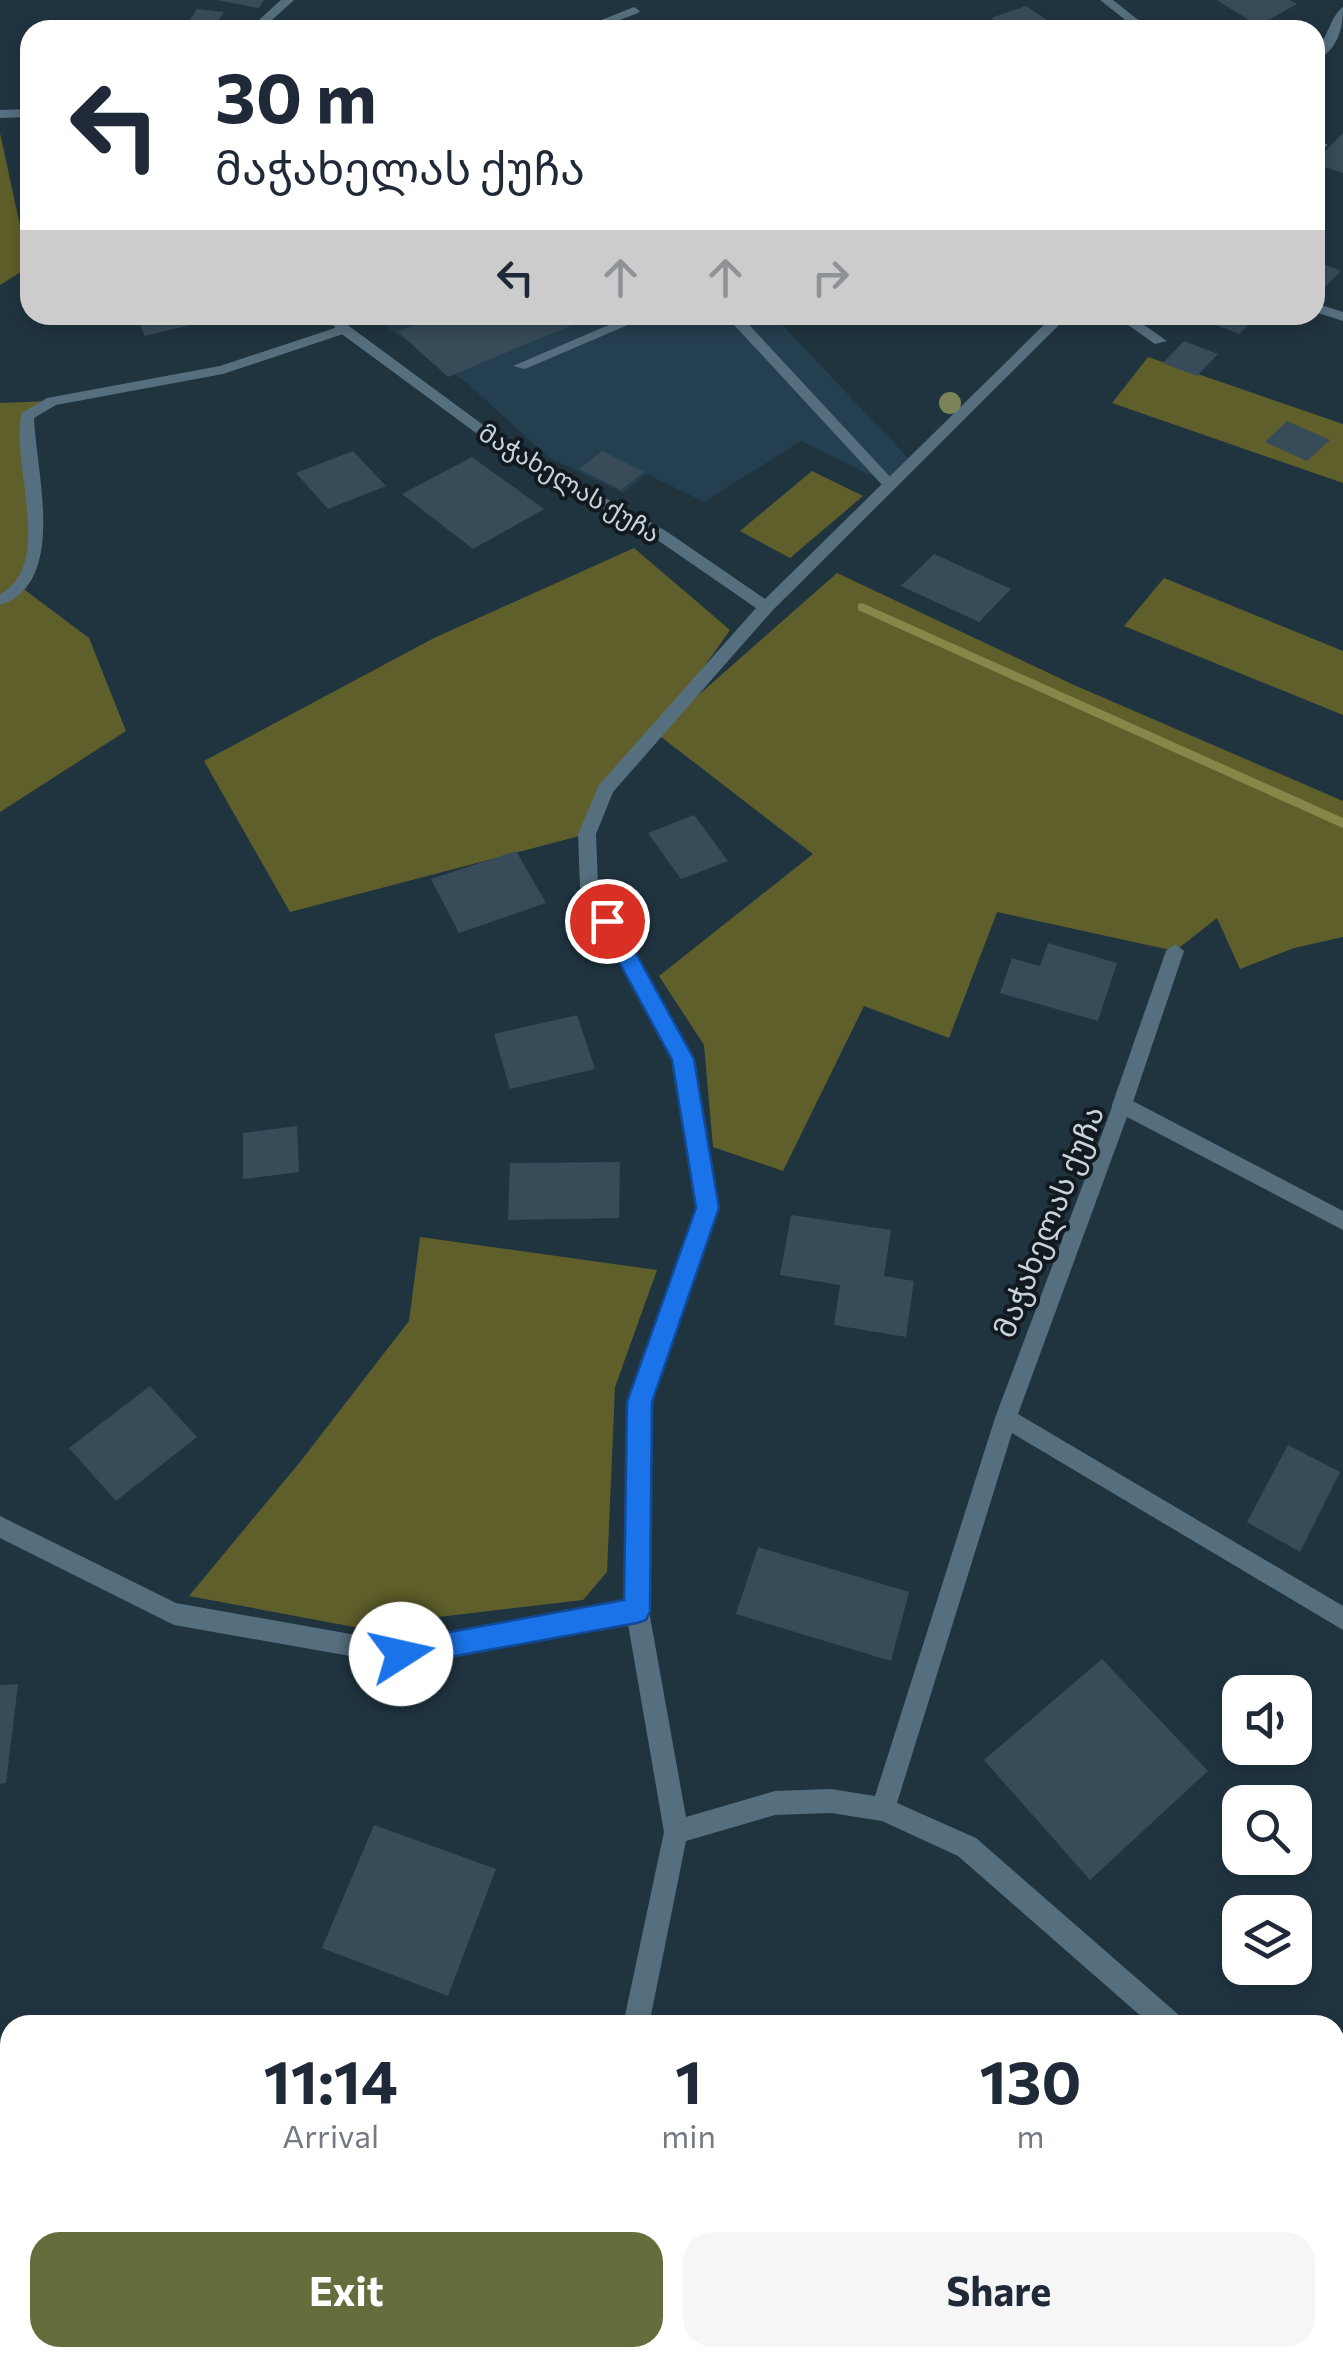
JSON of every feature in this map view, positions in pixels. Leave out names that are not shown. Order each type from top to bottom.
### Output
[{"type":"street","points":[[265,20],[288,0]]},
{"type":"street","points":[[1106,0],[1131,20]]},
{"type":"street","points":[[609,20],[634,11]]},
{"type":"street","points":[[1325,48],[1343,11]]},
{"type":"street","name":"მაჭახელას ქუჩა","points":[[340,325],[515,454],[661,535],[766,607]]},
{"type":"street","points":[[520,366],[620,325]]},
{"type":"street","points":[[741,325],[889,484]]},
{"type":"street","points":[[638,2015],[676,1832],[637,1611],[640,1402],[708,1208],[683,1059],[589,887],[588,834],[605,789],[766,607],[1052,325]]},
{"type":"street","points":[[1135,325],[1160,342]]},
{"type":"street","points":[[0,600],[20,588],[36,554],[26,450],[27,416],[52,401],[223,370],[344,329]]},
{"type":"street","points":[[1122,1105],[1174,951]]},
{"type":"street","name":"მაჭახელას ქუჩა","points":[[883,1809],[1006,1418],[1122,1105],[1343,1221]]},
{"type":"street","points":[[1006,1418],[1343,1619]]},
{"type":"street","points":[[0,1527],[174,1614],[401,1654],[637,1611]]},
{"type":"street","points":[[676,1832],[776,1804],[831,1801],[883,1809],[967,1847],[1160,2015]]},
{"type":"shaded area","points":[[0,133],[20,225],[20,273],[0,285]]},
{"type":"shaded area","points":[[384,325],[782,325],[912,462],[889,484],[801,441],[704,502],[647,474],[623,493],[548,457],[468,384]]},
{"type":"shaded area","points":[[1148,357],[1343,424],[1343,483],[1112,403]]},
{"type":"shaded area","points":[[52,401],[27,417],[35,554],[21,587],[89,638],[126,731],[0,812],[0,403]]},
{"type":"shaded area","points":[[812,471],[863,496],[790,558],[740,531]]},
{"type":"shaded area","points":[[634,548],[730,630],[661,728],[837,573],[1074,685],[1343,801],[1343,937],[1294,948],[1240,969],[1217,918],[1175,951],[997,912],[949,1038],[864,1006],[783,1171],[713,1147],[704,1045],[659,976],[813,854],[656,733],[605,789],[587,834],[290,912],[204,761],[434,638]]},
{"type":"shaded area","points":[[1164,578],[1343,651],[1343,715],[1124,626]]},
{"type":"shaded area","points":[[420,1237],[657,1270],[615,1387],[607,1572],[583,1600],[354,1627],[189,1596],[409,1321]]},
{"type":"building","points":[[216,0],[264,0],[259,8]]},
{"type":"building","points":[[1217,0],[1289,0],[1297,4],[1269,20],[1249,20]]},
{"type":"building","points":[[1026,6],[1047,20],[994,20],[991,18]]},
{"type":"building","points":[[197,9],[224,12],[219,20],[190,20]]},
{"type":"building","points":[[1343,133],[1343,173],[1325,167],[1325,152]]},
{"type":"building","points":[[1325,265],[1341,271],[1325,286]]},
{"type":"building","points":[[140,325],[190,325],[145,336]]},
{"type":"building","points":[[415,325],[572,325],[448,377],[398,332]]},
{"type":"building","points":[[1216,325],[1248,325],[1239,334]]},
{"type":"building","points":[[1184,341],[1218,354],[1197,376],[1163,363]]},
{"type":"building","points":[[1287,421],[1330,440],[1307,461],[1265,442]]},
{"type":"building","points":[[353,451],[386,486],[328,509],[296,473]]},
{"type":"building","points":[[602,451],[644,472],[621,490],[579,469]]},
{"type":"building","points":[[472,457],[544,509],[473,549],[402,494]]},
{"type":"building","points":[[934,554],[1011,589],[979,622],[901,586]]},
{"type":"building","points":[[694,815],[728,861],[681,879],[648,833]]},
{"type":"building","points":[[516,851],[546,903],[459,933],[431,879]]},
{"type":"building","points":[[1048,943],[1117,963],[1098,1021],[1000,993],[1012,958],[1040,966]]},
{"type":"building","points":[[577,1015],[595,1069],[510,1089],[494,1034]]},
{"type":"building","points":[[297,1126],[299,1172],[243,1179],[243,1133]]},
{"type":"building","points":[[620,1162],[619,1218],[508,1220],[510,1163]]},
{"type":"building","points":[[791,1215],[891,1230],[884,1276],[914,1281],[906,1337],[834,1325],[840,1285],[780,1275]]},
{"type":"building","points":[[150,1386],[197,1437],[116,1501],[69,1448]]},
{"type":"building","points":[[1288,1445],[1340,1472],[1300,1552],[1247,1522]]},
{"type":"building","points":[[758,1547],[909,1592],[891,1661],[736,1614]]},
{"type":"building","points":[[1102,1659],[1208,1771],[1090,1880],[984,1760]]},
{"type":"building","points":[[18,1684],[6,1783],[0,1784],[0,1685]]},
{"type":"building","points":[[374,1825],[496,1869],[448,1996],[322,1948]]},
{"type":"waterway","points":[[862,607],[1343,823]]},
{"type":"route","points":[[401,1654],[637,1611],[640,1402],[708,1208],[683,1059],[607,921]]}]
